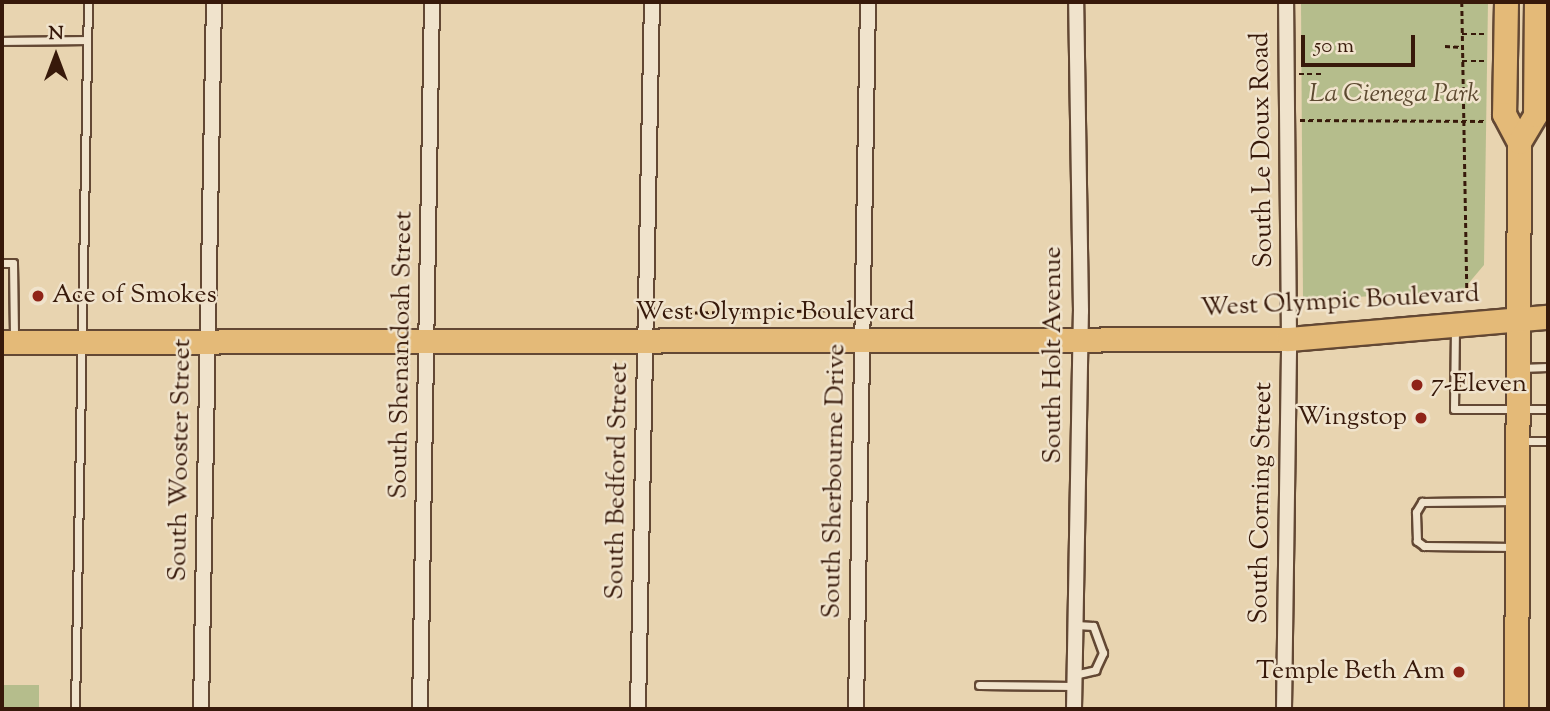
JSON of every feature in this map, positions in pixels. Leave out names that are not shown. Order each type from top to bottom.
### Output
[{"type":"main road","points":[[1506,2],[1504,114],[1519,142],[1516,709]]},
{"type":"main road","points":[[1519,142],[1535,115],[1536,2]]},
{"type":"main road","name":"West Olympic Boulevard","points":[[8,342],[1289,339],[1548,317]]},
{"type":"street","name":"South Wooster Street","points":[[201,709],[214,2]]},
{"type":"street","name":"South Shenandoah Street","points":[[420,709],[432,2]]},
{"type":"street","name":"South Bedford Street","points":[[638,709],[652,2]]},
{"type":"street","name":"South Sherbourne Drive","points":[[856,709],[868,2]]},
{"type":"street","name":"South Holt Avenue","points":[[1074,709],[1080,340],[1076,2]]},
{"type":"street","name":"South Le Doux Road","points":[[1286,2],[1289,339]]},
{"type":"street","name":"South Corning Street","points":[[1284,709],[1289,339]]},
{"type":"lane","points":[[75,709],[79,342],[88,2]]},
{"type":"lane","points":[[2,41],[86,40]]},
{"type":"lane","points":[[2,263],[13,263],[8,342]]},
{"type":"lane","points":[[1455,324],[1454,409],[1548,409]]},
{"type":"lane","points":[[1516,368],[1548,367]]},
{"type":"lane","points":[[1516,441],[1548,441]]},
{"type":"lane","points":[[1516,501],[1422,502],[1416,512],[1417,541],[1424,546],[1516,547]]},
{"type":"lane","points":[[979,685],[1074,681],[1095,670],[1103,653],[1093,626],[1075,625]]},
{"type":"path","points":[[1462,2],[1467,291]]},
{"type":"path","points":[[1462,34],[1489,34]]},
{"type":"path","points":[[1445,46],[1462,47]]},
{"type":"path","points":[[1462,61],[1489,61]]},
{"type":"path","points":[[1300,74],[1323,74]]},
{"type":"path","points":[[1300,120],[1488,121]]},
{"type":"path","points":[[661,313],[847,310]]},
{"type":"green space","name":"La Cienega Park","points":[[1301,2],[1488,2],[1484,265],[1462,291],[1303,300]]},
{"type":"green space","points":[[2,685],[39,685],[39,709],[2,709]]},
{"type":"place","name":"Ace of Smokes","points":[[38,296]]},
{"type":"place","name":"7-Eleven","points":[[1417,385]]},
{"type":"place","name":"Wingstop","points":[[1421,418]]},
{"type":"place","name":"Temple Beth Am","points":[[1459,672]]}]
